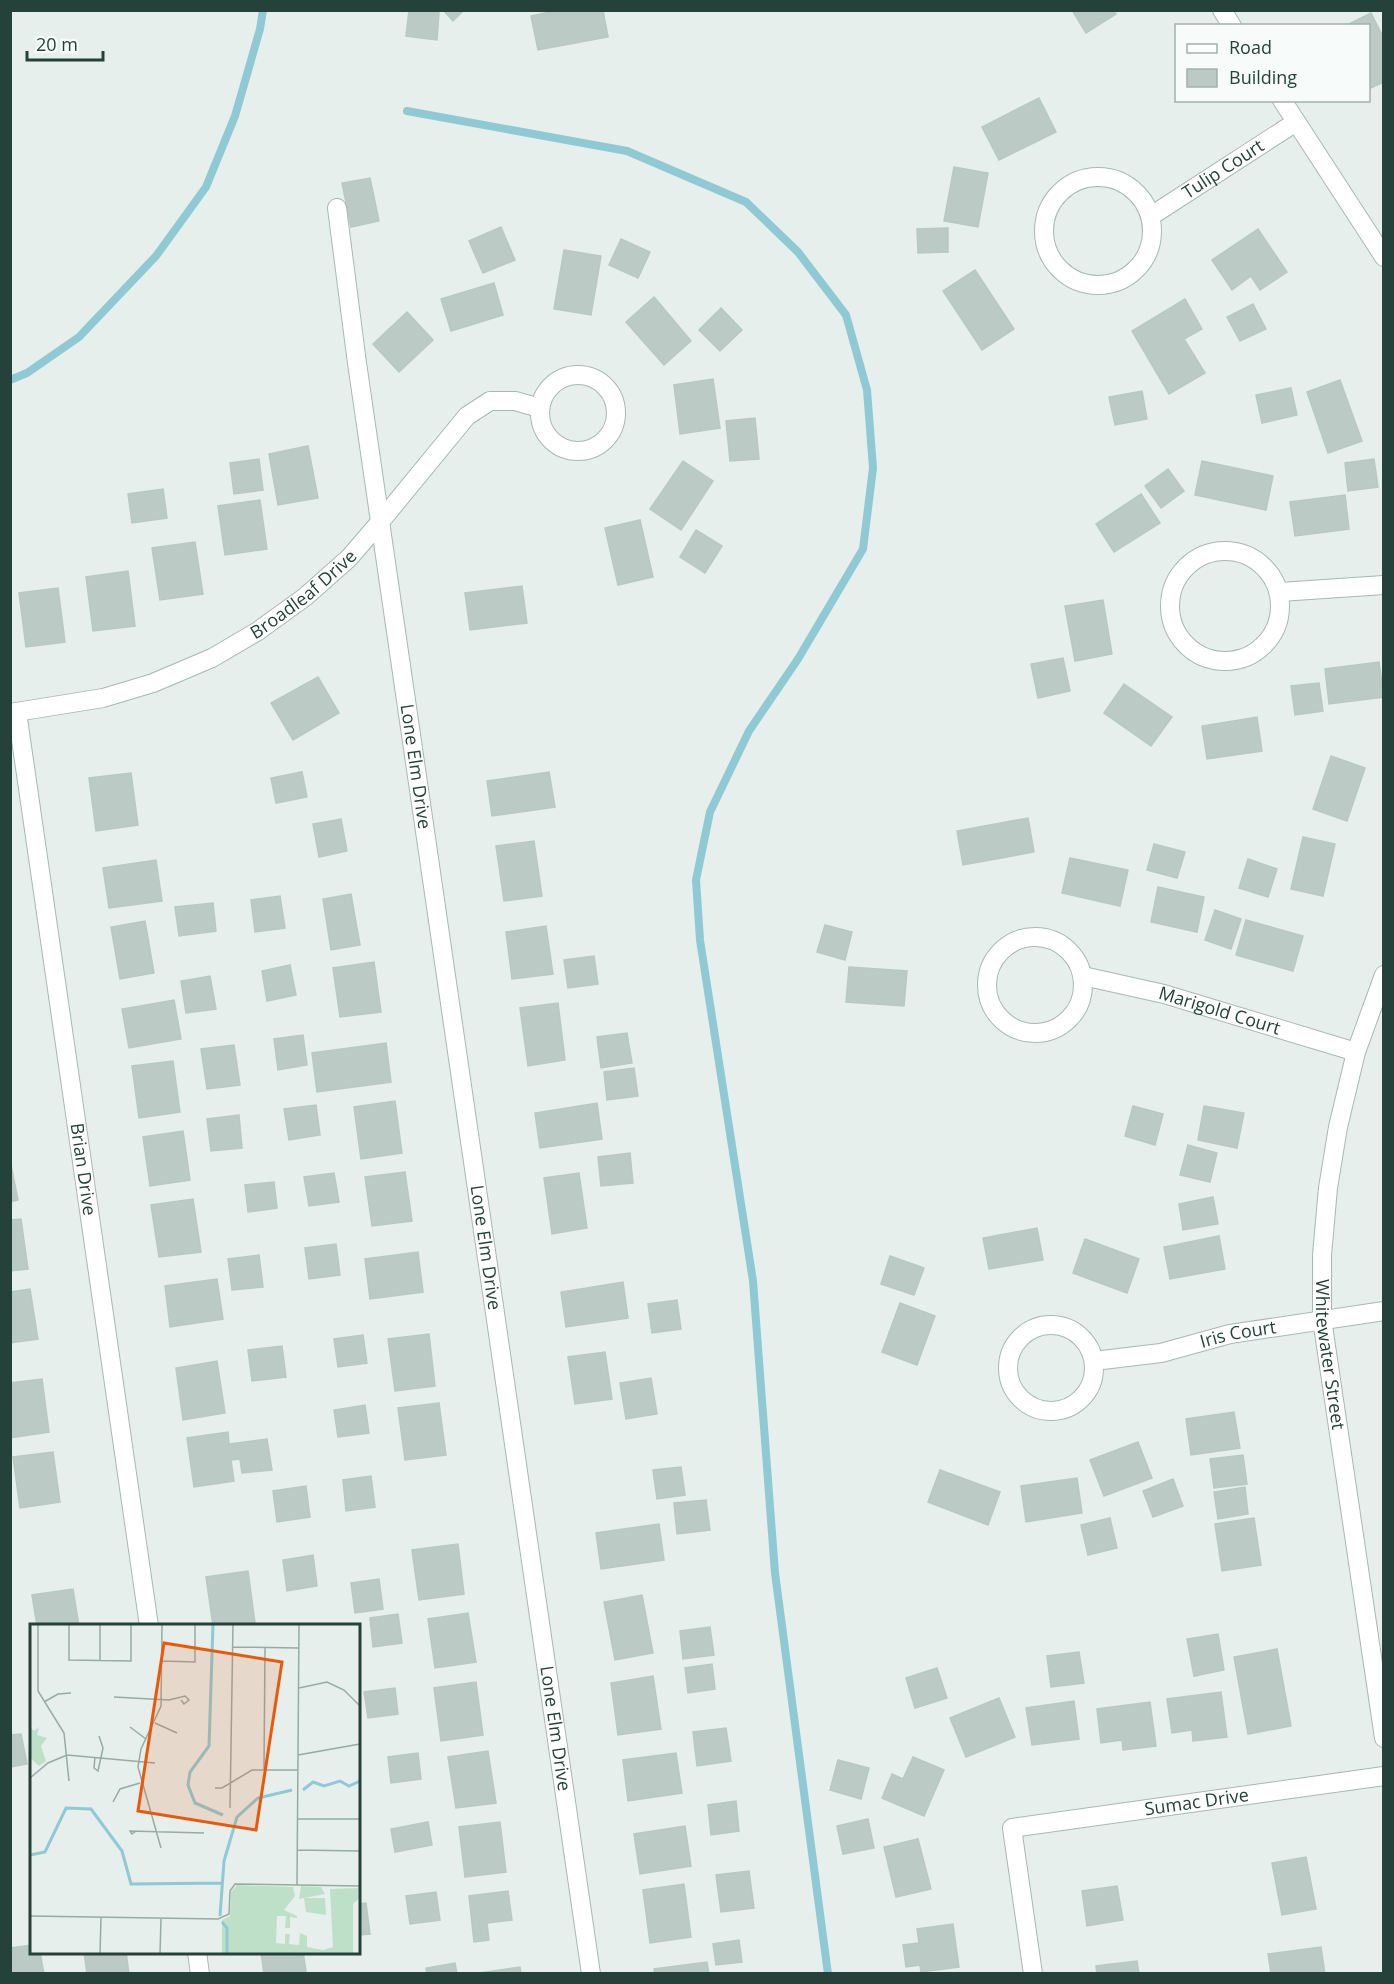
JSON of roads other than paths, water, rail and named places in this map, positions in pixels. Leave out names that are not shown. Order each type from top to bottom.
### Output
[{"type":"street","points":[[1222,10],[1231,24]]},
{"type":"street","points":[[1283,102],[1383,257]]},
{"type":"street","name":"Tulip Court","points":[[1151,216],[1296,122]]},
{"type":"street","points":[[1091,178],[1106,178],[1121,182],[1134,190],[1144,202],[1151,216],[1153,233],[1150,250],[1142,265],[1129,277],[1114,284],[1097,286],[1080,283],[1066,275],[1054,263],[1046,248],[1044,232],[1046,217],[1052,203],[1062,191],[1075,182],[1091,178]]},
{"type":"street","name":"Lone Elm Drive","points":[[337,208],[357,363],[591,1974]]},
{"type":"street","points":[[573,375],[586,376],[598,380],[608,388],[614,399],[615,424],[609,436],[589,450],[564,449],[553,442],[545,432],[540,420],[540,408],[551,386],[561,379],[573,375]]},
{"type":"street","name":"Broadleaf Drive","points":[[14,713],[103,698],[153,682],[212,658],[258,631],[305,597],[349,558],[466,416],[490,401],[515,401],[540,408]]},
{"type":"street","points":[[1227,551],[1245,554],[1260,563],[1272,576],[1280,592],[1281,611],[1276,629],[1266,645],[1251,656],[1233,661],[1205,657],[1196,653],[1182,641],[1173,625],[1170,607],[1172,589],[1180,573],[1193,561],[1209,553],[1227,551]]},
{"type":"street","points":[[1280,592],[1383,585]]},
{"type":"street","name":"Brian Drive","points":[[14,713],[149,1624]]},
{"type":"street","points":[[1038,938],[1058,943],[1070,952],[1083,976],[1083,992],[1078,1007],[1068,1020],[1055,1029],[1040,1033],[1024,1032],[1009,1026],[997,1016],[990,1002],[987,986],[989,972],[1000,953],[1017,941],[1038,938]]},
{"type":"street","name":"Whitewater Street","points":[[1383,975],[1356,1052],[1338,1127],[1328,1188],[1322,1255],[1322,1319],[1383,1738]]},
{"type":"street","name":"Marigold Court","points":[[1083,976],[1164,994],[1356,1052]]},
{"type":"street","name":"Iris Court","points":[[1094,1362],[1161,1353],[1230,1334],[1383,1311]]},
{"type":"street","points":[[1053,1324],[1068,1327],[1081,1335],[1089,1347],[1094,1362],[1094,1375],[1081,1399],[1070,1407],[1057,1411],[1030,1406],[1019,1398],[1007,1372],[1008,1357],[1014,1343],[1025,1333],[1038,1326],[1053,1324]]},
{"type":"street","name":"Sumac Drive","points":[[1033,1974],[1012,1828],[1383,1776]]},
{"type":"street","points":[[196,1954],[200,1974]]},
{"type":"waterway","points":[[10,380],[27,373],[79,337],[156,256],[206,187],[235,116],[260,29],[263,10]]},
{"type":"waterway","points":[[407,111],[627,151],[746,202],[798,252],[846,315],[867,390],[873,468],[863,549],[798,659],[749,731],[710,812],[696,880],[700,940],[753,1281],[775,1573],[828,1974]]}]
